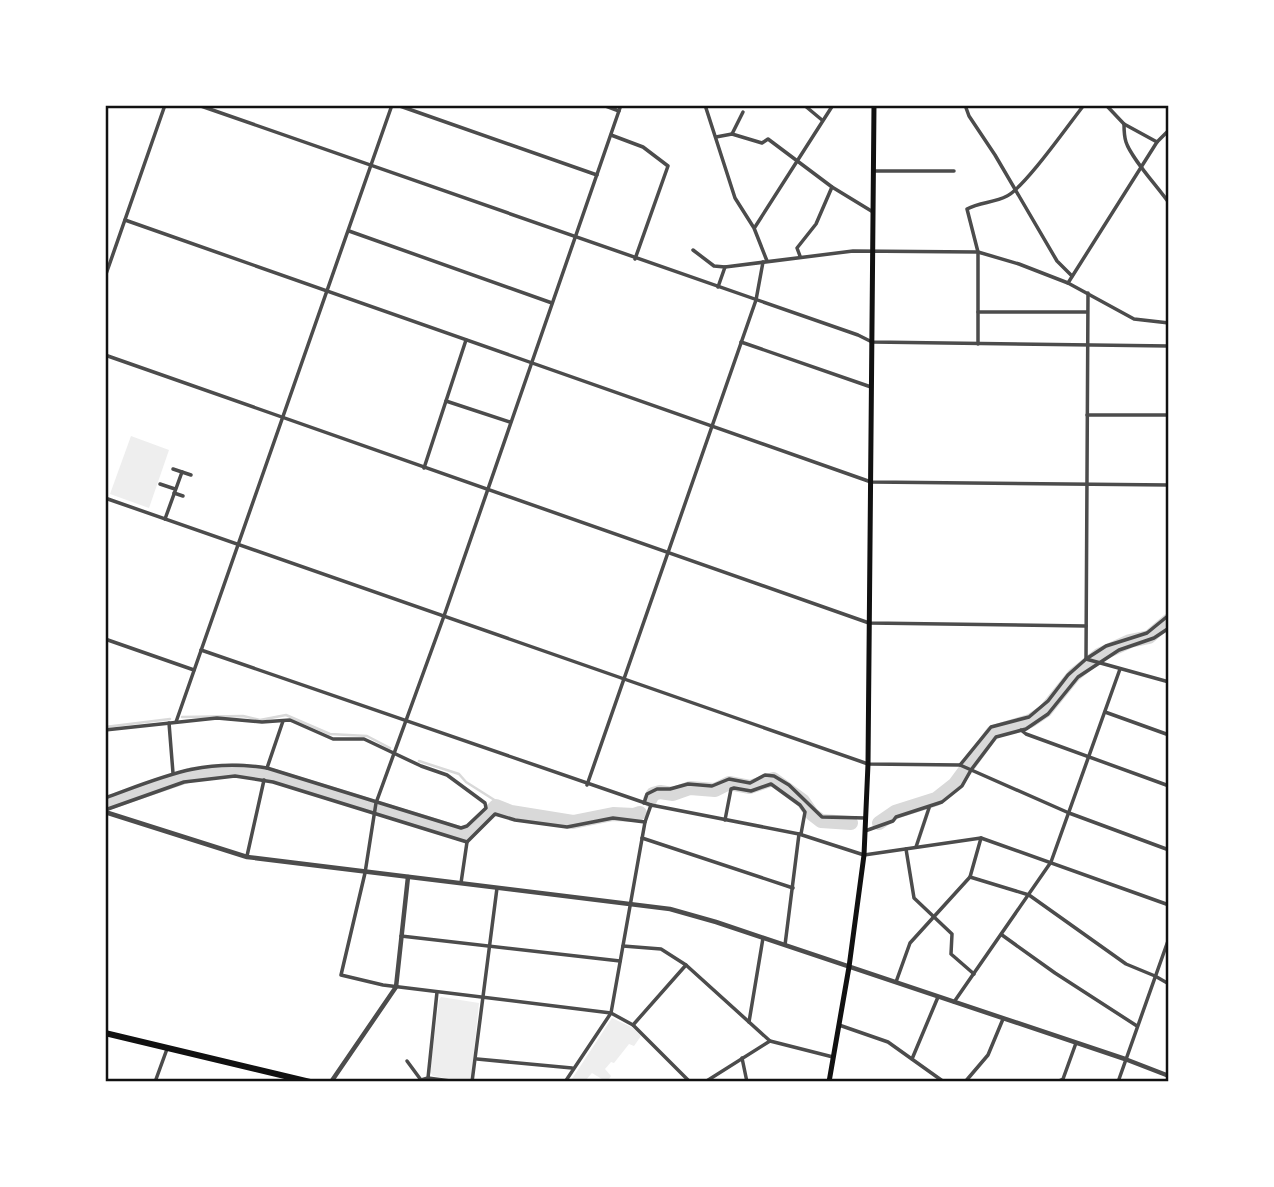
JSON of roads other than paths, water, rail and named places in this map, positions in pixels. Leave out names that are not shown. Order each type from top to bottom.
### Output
[{"type":"main road","points":[[829,1082],[849,967],[866,831],[874,105]]},
{"type":"main road","points":[[105,1033],[310,1082]]},
{"type":"street","points":[[105,277],[165,105]]},
{"type":"street","points":[[198,105],[872,342],[1169,346]]},
{"type":"street","points":[[176,722],[392,105]]},
{"type":"street","points":[[397,105],[597,175]]},
{"type":"street","points":[[603,105],[619,111]]},
{"type":"street","points":[[621,105],[444,616],[375,804],[365,873],[341,975],[396,987],[611,1013],[633,1025],[690,1082]]},
{"type":"street","points":[[587,785],[756,300],[765,262],[754,228],[735,198],[705,105]]},
{"type":"street","points":[[804,105],[822,120]]},
{"type":"street","points":[[754,228],[833,105]]},
{"type":"street","points":[[965,105],[969,116],[1057,261],[1072,276]]},
{"type":"street","points":[[978,344],[978,252],[967,209],[978,202],[991,202],[1016,190],[1084,105]]},
{"type":"street","points":[[1106,105],[1124,124],[1157,142]]},
{"type":"street","points":[[732,134],[743,111]]},
{"type":"street","points":[[1124,124],[1126,142],[1169,203]]},
{"type":"street","points":[[1068,283],[1157,142],[1169,130]]},
{"type":"street","points":[[716,137],[732,134],[762,143],[768,139],[832,187],[873,212]]},
{"type":"street","points":[[611,135],[643,147],[668,166],[635,259]]},
{"type":"street","points":[[873,171],[954,171]]},
{"type":"street","points":[[800,256],[797,248],[816,224],[832,187]]},
{"type":"street","points":[[125,220],[871,482],[1169,485]]},
{"type":"street","points":[[348,230],[552,303]]},
{"type":"street","points":[[693,250],[714,266],[724,267],[800,256],[872,251],[978,252],[1068,283],[1134,319],[1169,323]]},
{"type":"street","points":[[718,287],[724,267]]},
{"type":"street","points":[[1088,293],[1086,626],[1093,661]]},
{"type":"street","points":[[978,312],[1087,312]]},
{"type":"street","points":[[424,468],[467,340]]},
{"type":"street","points":[[741,342],[871,387]]},
{"type":"street","points":[[105,355],[869,623],[1086,626]]},
{"type":"street","points":[[446,401],[511,423]]},
{"type":"street","points":[[1087,415],[1169,415]]},
{"type":"street","points":[[173,469],[191,475]]},
{"type":"street","points":[[165,519],[182,472]]},
{"type":"street","points":[[160,484],[183,496]]},
{"type":"street","points":[[105,498],[868,764],[965,768],[1069,813],[1169,850]]},
{"type":"street","points":[[965,768],[996,737],[1021,730],[1048,714],[1106,646],[1147,633],[1169,615]]},
{"type":"street","points":[[866,831],[893,821],[896,817],[942,802],[962,786],[965,768],[991,727],[1029,717],[1039,710],[1068,676],[1093,661],[1154,638],[1169,628]]},
{"type":"street","points":[[105,639],[194,670]]},
{"type":"street","points":[[201,650],[644,804],[800,834],[864,855],[981,838],[1169,905]]},
{"type":"street","points":[[1093,661],[1169,682]]},
{"type":"street","points":[[954,1002],[1051,862],[1120,669]]},
{"type":"street","points":[[1105,712],[1169,735]]},
{"type":"street","points":[[105,730],[217,718],[262,722],[290,720],[332,739],[364,739],[447,775],[485,803],[486,808],[467,826],[461,828],[375,804],[267,768],[240,764],[209,765],[173,773],[105,798]]},
{"type":"street","points":[[267,768],[283,721]]},
{"type":"street","points":[[169,723],[173,773]]},
{"type":"street","points":[[1021,730],[1089,758],[1169,786]]},
{"type":"street","points":[[644,804],[647,794],[657,789],[688,784],[712,786],[729,779],[750,783],[765,775],[774,776],[799,794],[822,817],[866,818]]},
{"type":"street","points":[[105,811],[184,782],[235,776],[264,780],[467,842]]},
{"type":"street","points":[[247,857],[264,780]]},
{"type":"street","points":[[725,820],[734,788],[751,791],[771,784],[800,805],[805,812],[785,945]]},
{"type":"street","points":[[565,1082],[611,1013],[645,822],[651,805]]},
{"type":"street","points":[[916,847],[929,808]]},
{"type":"street","points":[[105,811],[247,857],[670,909],[896,982],[1169,1076]]},
{"type":"street","points":[[461,883],[467,842],[495,814],[515,820],[567,827],[613,818],[645,822]]},
{"type":"street","points":[[642,838],[793,888]]},
{"type":"street","points":[[896,982],[910,943],[970,877],[981,838]]},
{"type":"street","points":[[906,849],[914,898],[952,934],[951,954],[974,974]]},
{"type":"street","points":[[331,1082],[396,987],[408,877]]},
{"type":"street","points":[[970,877],[1029,895],[1126,964],[1169,984]]},
{"type":"street","points":[[472,1082],[497,888]]},
{"type":"street","points":[[401,936],[620,961]]},
{"type":"street","points":[[1002,936],[1055,974],[1137,1026]]},
{"type":"street","points":[[749,1023],[763,938]]},
{"type":"street","points":[[1118,1082],[1169,938]]},
{"type":"street","points":[[623,946],[661,949],[686,965],[770,1041],[833,1057]]},
{"type":"street","points":[[633,1025],[686,965]]},
{"type":"street","points":[[428,1078],[437,992]]},
{"type":"street","points":[[912,1059],[938,997]]},
{"type":"street","points":[[965,1082],[988,1055],[1003,1018]]},
{"type":"street","points":[[839,1024],[888,1042],[944,1082]]},
{"type":"street","points":[[705,1082],[770,1041]]},
{"type":"street","points":[[1057,1082],[1064,1081],[1076,1043]]},
{"type":"street","points":[[155,1082],[167,1049]]},
{"type":"street","points":[[742,1058],[747,1082]]},
{"type":"street","points":[[477,1059],[572,1068]]},
{"type":"street","points":[[407,1061],[421,1080],[428,1078],[458,1082]]},
{"type":"waterway","points":[[879,823],[895,812],[936,799],[955,784],[993,732],[1030,721],[1045,711],[1074,675],[1099,655],[1130,641],[1149,637],[1169,620]]},
{"type":"waterway","points":[[182,717],[243,716],[260,720],[286,715],[330,734],[367,736],[390,748]]},
{"type":"waterway","points":[[105,727],[170,719]]},
{"type":"waterway","points":[[419,761],[459,774],[466,782],[496,801],[496,806]]},
{"type":"waterway","points":[[105,804],[193,774],[237,770],[271,775],[466,835],[496,806],[511,812],[573,822],[613,814],[640,813]]},
{"type":"waterway","points":[[650,800],[653,794],[660,792],[673,794],[690,788],[715,790],[729,783],[750,787],[773,779],[803,801],[821,821],[851,823]]}]
